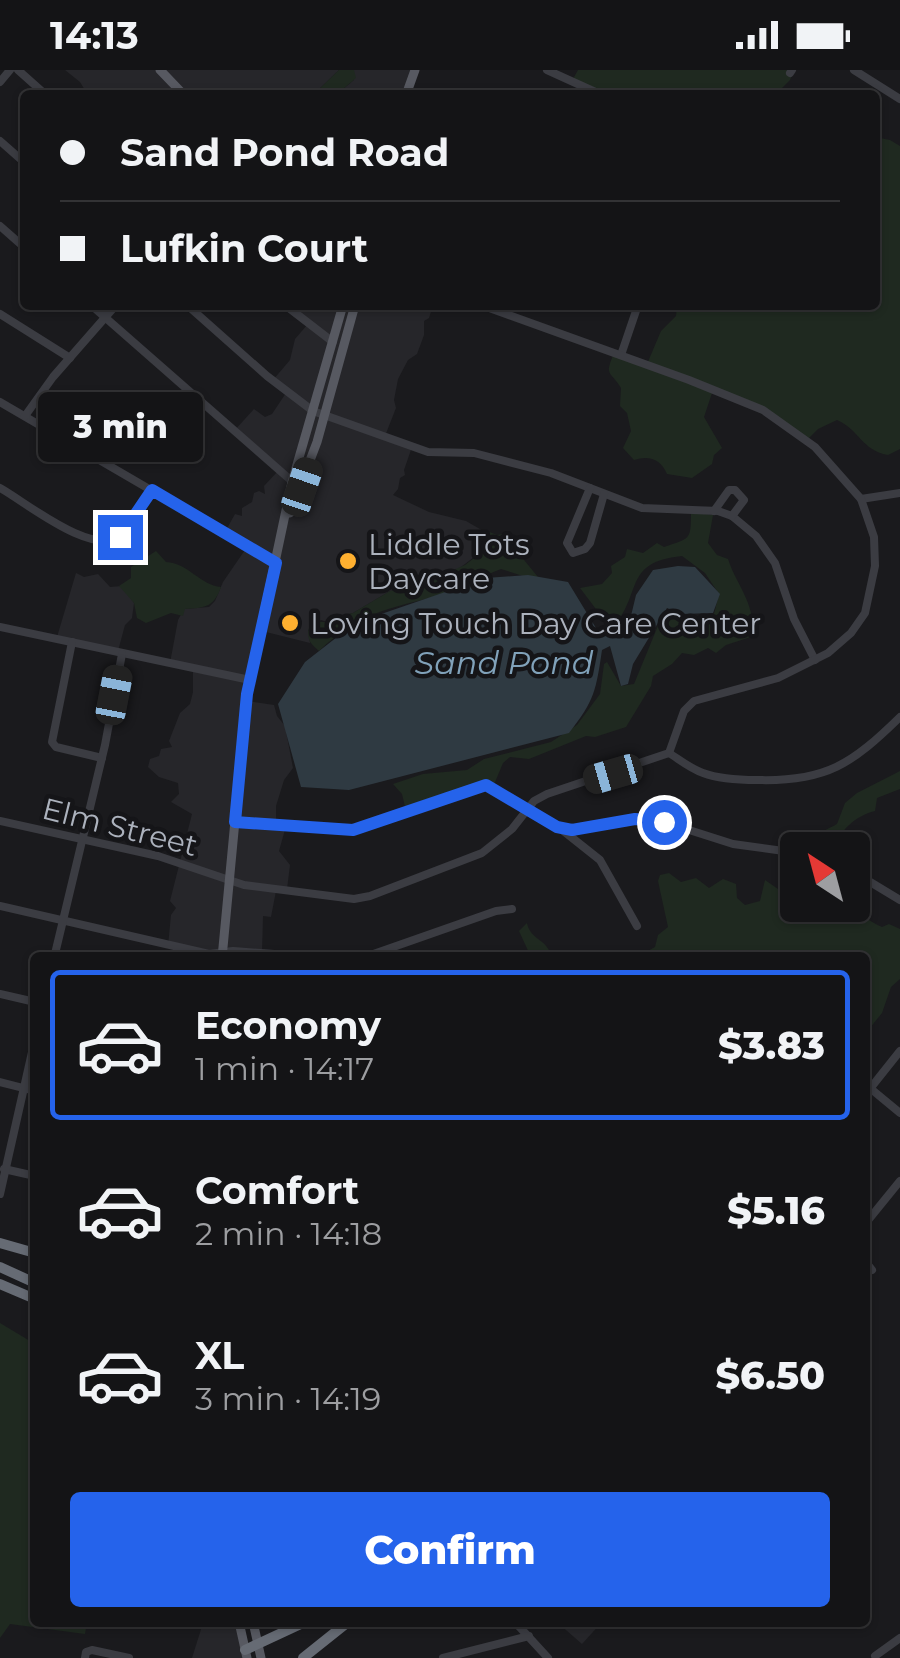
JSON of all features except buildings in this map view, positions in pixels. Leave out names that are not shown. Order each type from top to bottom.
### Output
[{"type":"highway","points":[[0,1243],[30,1252]]},
{"type":"highway","points":[[0,1267],[30,1280]]},
{"type":"highway","points":[[0,1284],[30,1297]]},
{"type":"highway","points":[[246,1654],[295,1627]]},
{"type":"highway","points":[[303,1658],[342,1627]]},
{"type":"main road","points":[[160,70],[179,90]]},
{"type":"main road","points":[[319,413],[342,310]]},
{"type":"main road","points":[[222,952],[250,680],[282,534],[354,310]]},
{"type":"main road","points":[[240,1627],[246,1654]]},
{"type":"main road","points":[[254,1627],[261,1658]]},
{"type":"street","points":[[0,82],[10,70]]},
{"type":"street","points":[[18,70],[40,90]]},
{"type":"street","points":[[548,70],[591,90]]},
{"type":"street","points":[[854,70],[897,97],[900,85]]},
{"type":"street","points":[[0,140],[20,158]]},
{"type":"street","points":[[0,226],[20,244]]},
{"type":"street","points":[[96,310],[297,484]]},
{"type":"street","points":[[25,416],[112,310]]},
{"type":"street","points":[[193,310],[267,376],[319,413],[428,452],[500,458],[642,508],[714,510],[732,516],[756,536],[776,563],[794,619],[815,660]]},
{"type":"street","points":[[292,310],[333,342]]},
{"type":"street","points":[[495,310],[763,410],[815,447],[861,499],[874,537],[872,592],[852,633],[815,660],[778,678],[708,694],[694,701],[684,711],[669,753]]},
{"type":"street","points":[[621,355],[636,310]]},
{"type":"street","points":[[0,314],[70,358]]},
{"type":"street","points":[[0,402],[276,563]]},
{"type":"street","points":[[0,488],[76,533],[99,542],[126,532],[152,490]]},
{"type":"street","points":[[590,488],[569,533],[567,543],[573,553],[586,549],[590,543],[604,494]]},
{"type":"street","points":[[714,510],[729,490],[735,490],[744,500],[732,516]]},
{"type":"street","points":[[861,499],[900,493]]},
{"type":"street","points":[[0,627],[250,680]]},
{"type":"street","points":[[72,642],[52,742],[102,758]]},
{"type":"street","points":[[55,952],[102,758],[122,654]]},
{"type":"street","points":[[528,807],[546,794],[669,753],[707,775],[740,780],[806,780],[835,769],[861,752],[900,717]]},
{"type":"street","points":[[235,822],[353,830],[486,785],[528,807],[600,860],[636,926]]},
{"type":"street","name":"Elm Street","points":[[0,821],[183,863],[269,890],[339,898],[370,896],[482,854],[512,829],[528,807]]},
{"type":"street","points":[[557,827],[572,830],[635,819],[664,822],[733,844],[780,851]]},
{"type":"street","points":[[870,882],[900,900]]},
{"type":"street","points":[[0,906],[200,952]]},
{"type":"street","points":[[379,952],[496,910],[512,909]]},
{"type":"street","points":[[229,952],[257,952]]},
{"type":"street","points":[[0,994],[30,1001]]},
{"type":"street","points":[[870,1086],[900,1052]]},
{"type":"street","points":[[0,1194],[2,1169],[30,1061]]},
{"type":"street","points":[[0,1082],[30,1090]]},
{"type":"street","points":[[870,1091],[900,1113]]},
{"type":"street","points":[[2,1169],[30,1175]]},
{"type":"street","points":[[870,1218],[900,1182]]},
{"type":"street","points":[[520,1627],[548,1658]]},
{"type":"street","points":[[443,1658],[529,1636]]},
{"type":"street","points":[[867,1644],[876,1657],[900,1638]]},
{"type":"street","points":[[87,1654],[128,1658]]},
{"type":"shaded area","points":[[65,70],[339,70],[318,90],[85,90]]},
{"type":"shaded area","points":[[354,70],[411,70],[406,90],[342,90],[354,80]]},
{"type":"shaded area","points":[[292,310],[431,310],[424,321],[417,354],[408,360],[398,379],[396,408],[385,436],[412,447],[405,475],[393,495],[429,512],[466,521],[485,532],[478,554],[448,577],[390,591],[334,624],[321,620],[308,630],[310,643],[262,631],[247,701],[274,705],[285,726],[293,768],[284,780],[276,822],[286,826],[279,851],[290,865],[287,889],[276,891],[271,917],[263,916],[262,952],[180,952],[168,946],[171,915],[176,908],[170,901],[192,814],[171,802],[179,794],[178,783],[159,777],[148,767],[150,759],[159,756],[161,749],[172,747],[169,741],[193,692],[193,669],[170,663],[178,620],[184,609],[209,607],[215,601],[247,547],[225,532],[235,514],[242,516],[242,508],[252,502],[254,493],[265,494],[264,486],[278,471],[234,431],[254,409],[265,417],[272,414],[286,393],[273,380],[290,360],[295,339],[308,324]]},
{"type":"shaded area","points":[[76,573],[84,577],[98,574],[110,587],[122,586],[134,603],[118,651],[57,637]]},
{"type":"shaded area","points":[[202,1627],[242,1627],[250,1658],[192,1658]]},
{"type":"shaded area","points":[[563,1627],[597,1627],[582,1644]]},
{"type":"green space","points":[[339,70],[354,70],[356,78],[342,90],[318,90]]},
{"type":"green space","points":[[578,70],[794,70],[783,90],[594,90],[573,79]]},
{"type":"green space","points":[[880,138],[900,146],[900,449],[888,455],[879,452],[837,420],[818,429],[807,440],[713,390],[704,417],[722,448],[714,455],[712,464],[692,478],[667,474],[654,460],[634,460],[623,448],[631,431],[627,413],[620,406],[621,388],[609,366],[614,353],[647,364],[661,331],[676,316],[677,310],[880,310]]},
{"type":"green space","points":[[691,512],[713,515],[708,543],[717,555],[728,559],[757,635],[726,645],[716,653],[708,648],[694,655],[682,653],[653,676],[626,727],[586,736],[529,759],[510,757],[503,763],[493,787],[486,785],[406,811],[402,794],[393,784],[423,774],[467,770],[484,759],[551,742],[577,725],[600,694],[604,664],[607,662],[621,686],[634,684],[662,616],[676,613],[696,625],[714,614],[719,594],[705,573],[682,556],[663,559],[641,573],[611,629],[580,588],[602,584],[612,573],[611,566],[625,557],[627,549],[643,553],[657,543],[664,547],[684,540],[689,533]]},
{"type":"green space","points":[[487,531],[503,534],[542,582],[501,569],[449,593],[362,620],[319,651],[310,641],[311,621],[335,623],[390,591],[448,577],[451,571],[478,555],[477,545]]},
{"type":"green space","points":[[156,551],[166,562],[221,587],[215,599],[203,607],[185,609],[183,616],[171,613],[146,623],[137,618],[134,603],[119,586],[131,578],[131,567]]},
{"type":"green space","points":[[900,771],[900,789],[877,798],[875,811],[861,816],[843,832],[822,832],[837,824],[845,803]]},
{"type":"green space","points":[[669,873],[681,882],[696,878],[709,888],[723,879],[736,884],[737,898],[745,905],[760,901],[765,880],[780,890],[780,922],[870,920],[882,927],[889,924],[900,929],[900,979],[891,987],[882,1013],[870,1028],[870,952],[646,952],[655,947],[658,935],[668,927],[660,875]]},
{"type":"green space","points":[[527,923],[549,950],[556,952],[529,952],[519,931]]},
{"type":"green space","points":[[0,1323],[30,1341],[30,1627],[10,1624],[0,1638]]},
{"type":"green space","points":[[32,1627],[86,1627],[85,1634]]},
{"type":"water","name":"Sand Pond","points":[[695,567],[720,594],[713,613],[681,614],[667,608],[633,664],[628,684],[621,686],[610,646],[602,650],[593,694],[569,733],[349,790],[301,787],[278,704],[305,662],[355,623],[486,578],[528,575],[568,582],[599,633],[614,632],[630,620],[636,595],[653,570]]},
{"type":"place","name":"Liddle Tots Daycare","points":[[348,561]]},
{"type":"place","name":"Loving Touch Day Care Center","points":[[290,623]]},
{"type":"route","points":[[120,537],[152,490],[276,563],[247,694],[235,822],[353,830],[486,785],[557,827],[572,830],[635,819],[664,822]]}]
